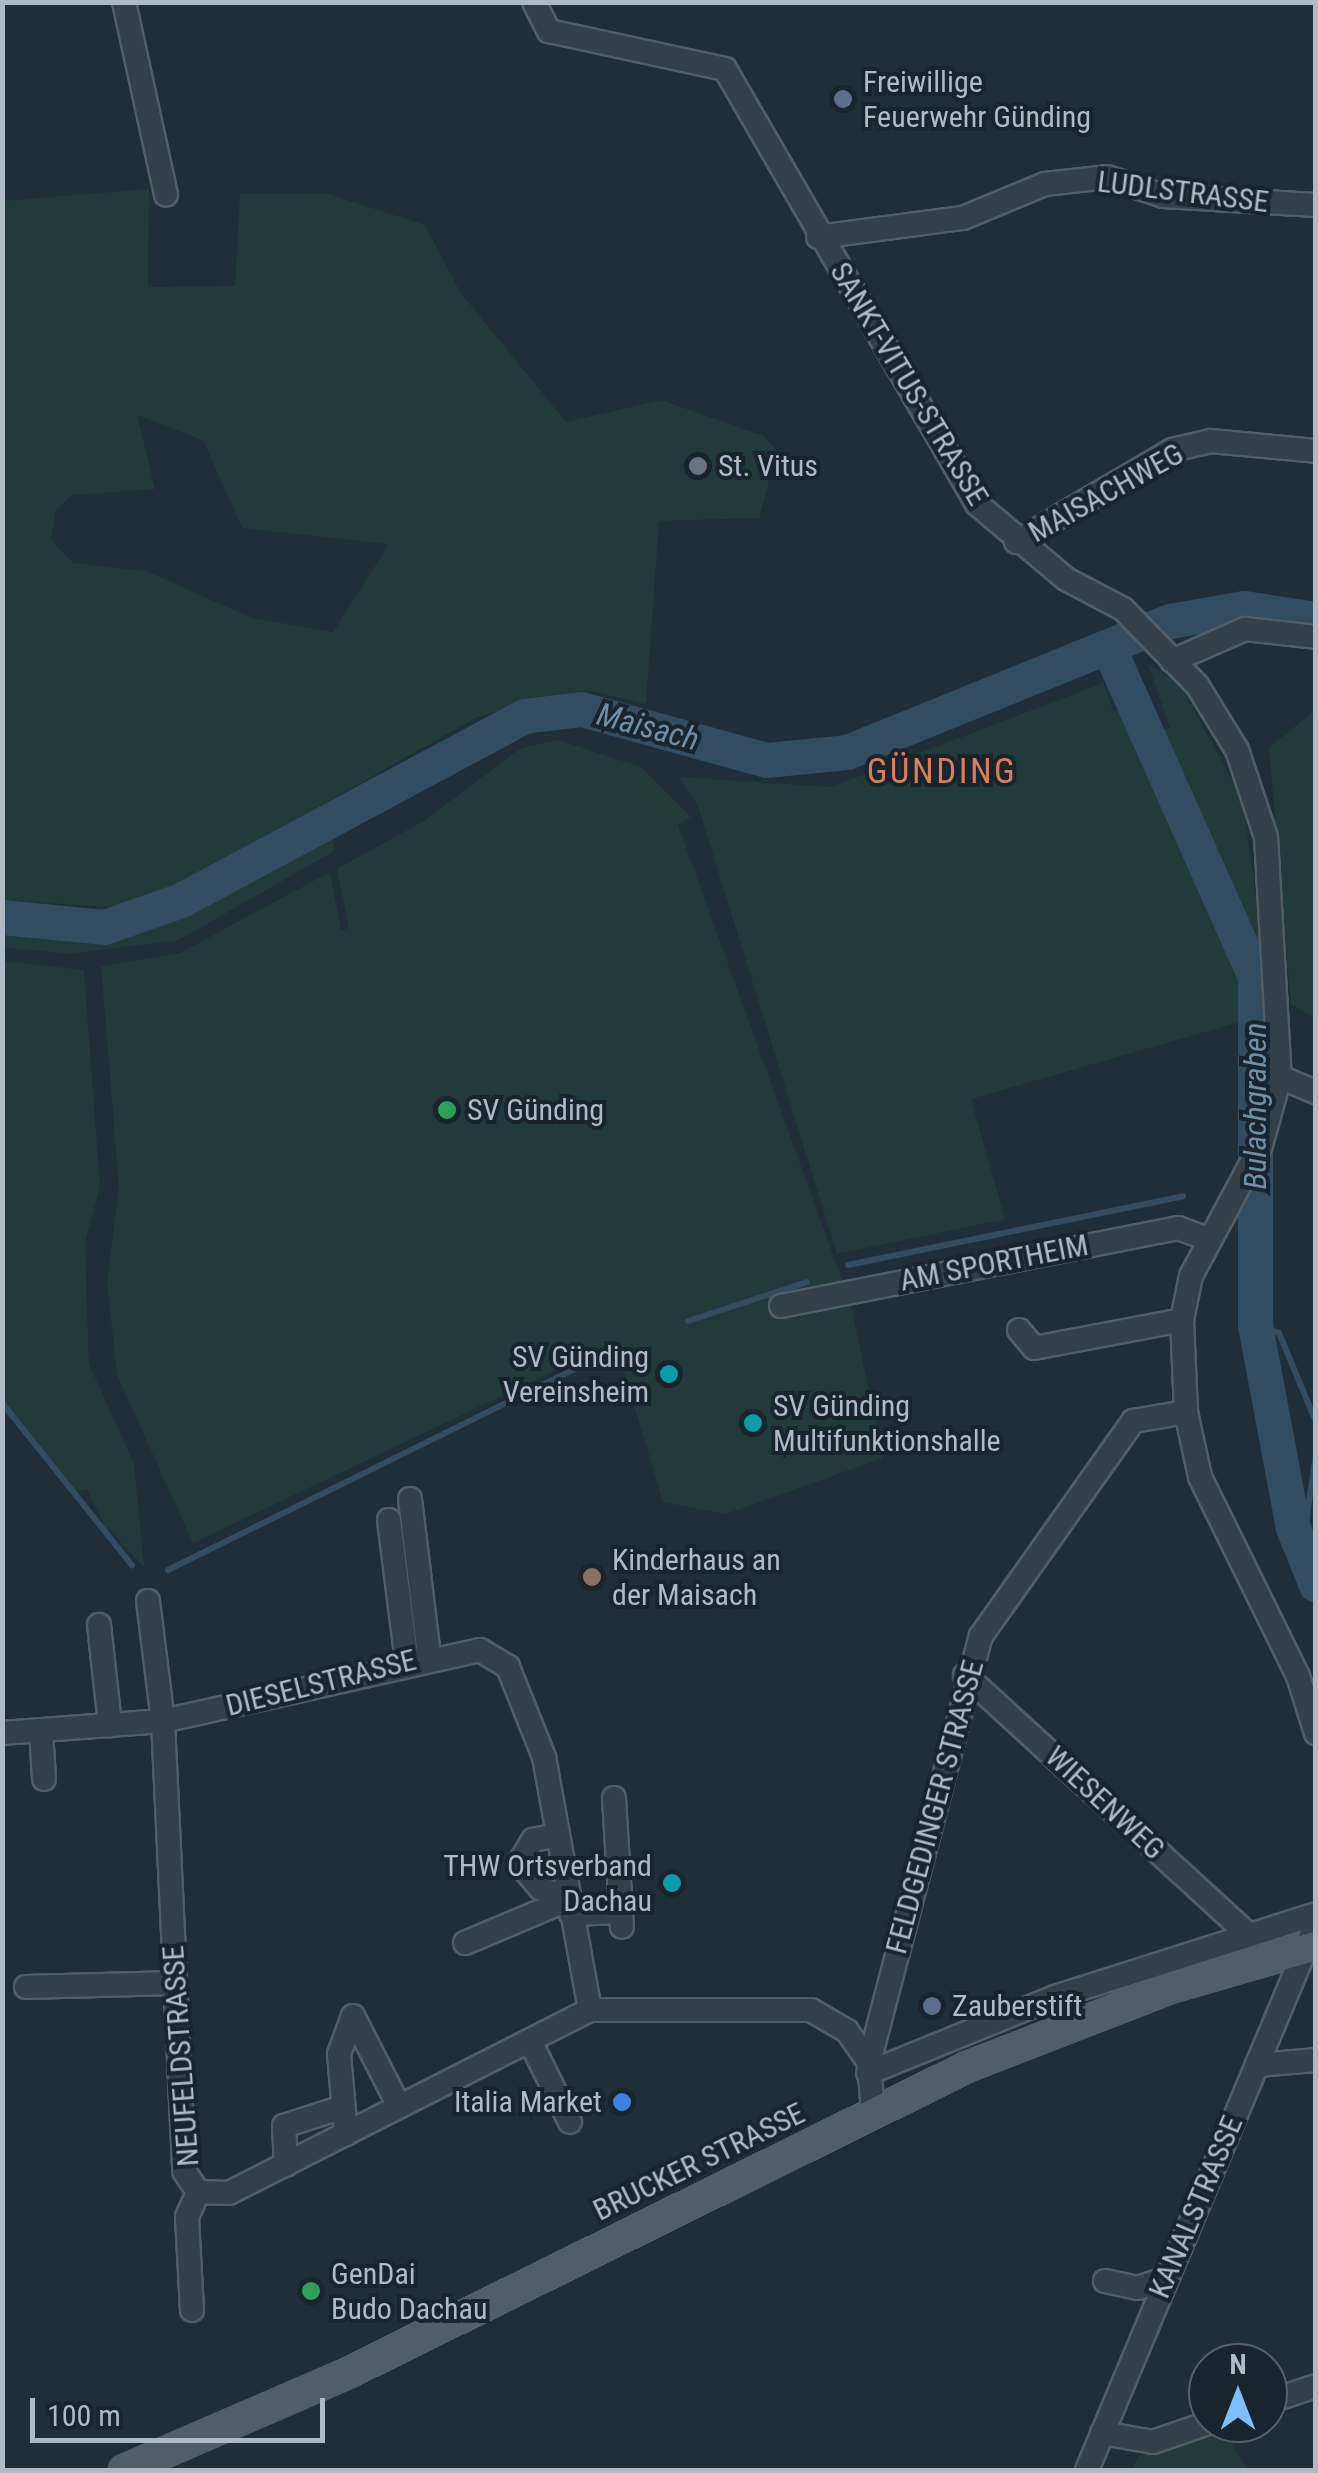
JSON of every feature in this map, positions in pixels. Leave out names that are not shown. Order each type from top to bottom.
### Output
[{"type":"main road","name":"BRUCKER STRASSE","points":[[124,2470],[350,2372],[872,2112],[1014,2047],[1314,1939]]},
{"type":"street","points":[[124,2],[166,194]]},
{"type":"street","name":"SANKT-VITUS-STRASSE","points":[[534,2],[559,34],[725,70],[818,237],[897,353],[978,504],[1016,542],[1124,610],[1168,656],[1238,750],[1266,836],[1280,1077],[1261,1145],[1206,1238],[1182,1320],[1186,1412],[1200,1477],[1298,1676],[1316,1734]]},
{"type":"street","name":"LUDLSTRASSE","points":[[818,237],[963,218],[1045,184],[1107,177],[1163,196],[1316,205]]},
{"type":"street","name":"MAISACHWEG","points":[[1016,542],[1172,450],[1211,440],[1316,451]]},
{"type":"street","points":[[1168,656],[1245,629],[1316,638]]},
{"type":"street","points":[[1280,1077],[1316,1092]]},
{"type":"street","name":"AM SPORTHEIM","points":[[781,1306],[1178,1228],[1206,1238]]},
{"type":"street","points":[[1019,1330],[1034,1348],[1182,1320]]},
{"type":"street","name":"FELDGEDINGER STRASSE","points":[[872,2112],[868,2067],[965,1675],[980,1636],[1133,1422],[1186,1412]]},
{"type":"street","points":[[410,1500],[418,1660]]},
{"type":"street","points":[[389,1520],[418,1660]]},
{"type":"street","points":[[148,1601],[163,1721]]},
{"type":"street","points":[[99,1625],[110,1725]]},
{"type":"street","name":"DIESELSTRASSE","points":[[2,1733],[163,1721],[418,1660],[480,1650],[508,1667],[544,1758],[558,1836]]},
{"type":"street","name":"WIESENWEG","points":[[965,1675],[1244,1932]]},
{"type":"street","name":"NEUFELDSTRASSE","points":[[163,1721],[184,2171],[198,2192],[228,2193],[590,2010],[811,2010],[847,2030],[868,2067]]},
{"type":"street","points":[[41,1730],[44,1780]]},
{"type":"street","points":[[590,2010],[570,1907],[558,1836],[533,1840],[519,1863],[540,1888],[570,1907],[621,1919],[614,1798]]},
{"type":"street","points":[[465,1943],[570,1907]]},
{"type":"street","points":[[868,2067],[1244,1932],[1316,1914]]},
{"type":"street","name":"KANALSTRASSE","points":[[1087,2470],[1164,2280],[1314,1939]]},
{"type":"street","points":[[26,1987],[174,1982]]},
{"type":"street","points":[[346,2134],[340,2054],[353,2016],[398,2106]]},
{"type":"street","points":[[530,2041],[570,2122]]},
{"type":"street","points":[[1258,2065],[1316,2060]]},
{"type":"street","points":[[286,2165],[284,2126],[343,2107]]},
{"type":"street","points":[[192,2310],[187,2217],[198,2192]]},
{"type":"street","points":[[1105,2281],[1138,2288],[1164,2280]]},
{"type":"street","points":[[1288,2395],[1316,2386]]},
{"type":"street","points":[[1102,2433],[1153,2442],[1188,2430]]},
{"type":"green space","points":[[149,189],[148,287],[235,286],[240,194],[328,194],[425,225],[460,292],[566,422],[661,400],[764,436],[777,451],[759,518],[659,521],[646,704],[587,690],[477,717],[138,909],[3,900],[3,201]],"holes":[[[137,415],[203,440],[242,528],[389,544],[333,632],[252,618],[146,571],[73,563],[51,540],[56,509],[73,495],[155,489]]]},
{"type":"green space","points":[[1148,664],[1180,684],[1243,801],[1271,1013],[971,1099],[1005,1219],[837,1254],[698,806],[679,777],[831,787],[1103,683],[1114,713],[1124,701],[1158,732],[1170,728]]},
{"type":"green space","points":[[1315,710],[1315,1018],[1291,1004],[1269,748]]},
{"type":"green space","name":"SV Günding","points":[[558,740],[641,767],[691,817],[678,825],[851,1305],[883,1458],[726,1514],[663,1502],[615,1342],[193,1543],[117,1375],[107,1282],[119,1187],[101,966],[180,953],[330,872],[341,930],[349,928],[337,869],[424,821],[521,748]]},
{"type":"green space","points":[[332,833],[334,851],[179,940],[68,954],[3,947],[3,933],[102,941],[190,911]]},
{"type":"green space","points":[[2,961],[84,970],[100,1186],[85,1243],[89,1364],[134,1464],[144,1567],[104,1525],[87,1489],[73,1493],[3,1410]]},
{"type":"green space","points":[[1188,2441],[1231,2443],[1248,2470],[1132,2470],[1138,2456]]},
{"type":"waterway","name":"Maisach","points":[[2,917],[104,927],[181,900],[524,716],[581,709],[766,760],[847,752],[1170,621],[1244,608],[1316,619]]},
{"type":"waterway","name":"Bulachgraben","points":[[1110,651],[1255,977],[1255,1325],[1293,1528],[1316,1585]]},
{"type":"waterway","points":[[848,1265],[1183,1196]]},
{"type":"waterway","points":[[688,1321],[807,1282]]},
{"type":"waterway","points":[[1255,1325],[1279,1333],[1316,1422]]},
{"type":"waterway","points":[[168,1570],[591,1361]]},
{"type":"waterway","points":[[2,1403],[132,1565]]},
{"type":"waterway","points":[[1301,1555],[1316,1455]]},
{"type":"place","name":"Freiwillige Feuerwehr Günding","points":[[843,99]]},
{"type":"place","name":"St. Vitus","points":[[698,466]]},
{"type":"place","name":"SV Günding","points":[[447,1110]]},
{"type":"place","name":"SV Günding Vereinsheim","points":[[669,1374]]},
{"type":"place","name":"SV Günding Multifunktionshalle","points":[[753,1423]]},
{"type":"place","name":"Kinderhaus an der Maisach","points":[[592,1577]]},
{"type":"place","name":"THW Ortsverband Dachau","points":[[672,1883]]},
{"type":"place","name":"Zauberstift","points":[[932,2006]]},
{"type":"place","name":"Italia Market","points":[[622,2102]]},
{"type":"place","name":"GenDai Budo Dachau","points":[[311,2291]]},
{"type":"district","name":"GÜNDING","points":[[942,772]]}]
